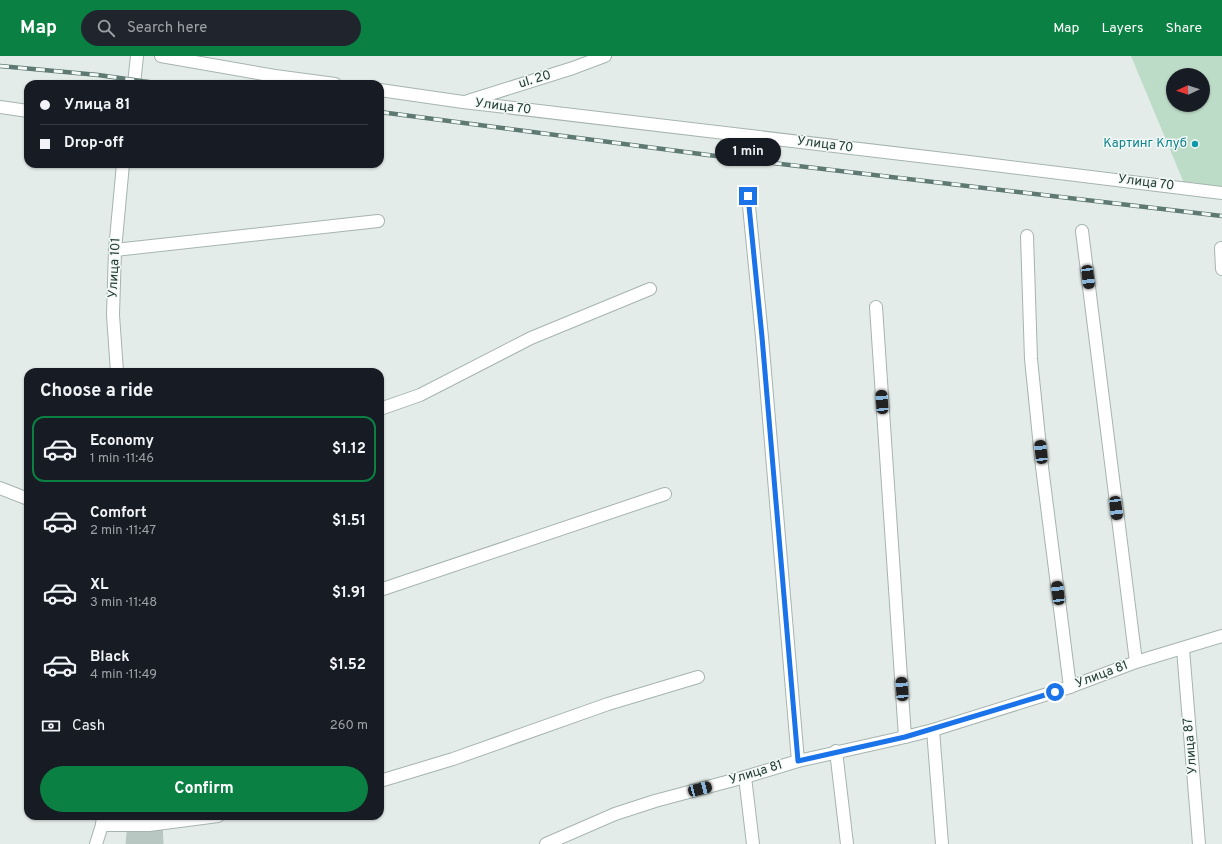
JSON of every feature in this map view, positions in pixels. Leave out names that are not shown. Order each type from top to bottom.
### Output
[{"type":"street","points":[[134,80],[137,56]]},
{"type":"street","points":[[161,56],[305,80]]},
{"type":"street","name":"ul. 20","points":[[463,102],[574,68],[605,56]]},
{"type":"street","name":"Улица 70","points":[[384,91],[463,102],[1222,193]]},
{"type":"street","points":[[0,107],[24,110]]},
{"type":"street","name":"Улица 101","points":[[118,368],[113,315],[115,250],[123,168]]},
{"type":"street","points":[[748,196],[762,337],[798,761]]},
{"type":"street","points":[[115,250],[378,221]]},
{"type":"street","points":[[1082,231],[1136,662]]},
{"type":"street","points":[[1027,236],[1031,359],[1042,467],[1070,687]]},
{"type":"street","points":[[1221,248],[1222,269]]},
{"type":"street","points":[[384,408],[420,395],[531,338],[650,289]]},
{"type":"street","points":[[876,307],[905,737]]},
{"type":"street","points":[[0,488],[24,497]]},
{"type":"street","points":[[384,589],[665,494]]},
{"type":"street","name":"Улица 81","points":[[546,844],[567,839],[615,814],[798,761],[836,751],[933,730],[1070,687],[1136,662],[1184,649],[1222,636]]},
{"type":"street","name":"Улица 87","points":[[1184,649],[1199,844]]},
{"type":"street","points":[[384,780],[453,759],[608,704],[698,677]]},
{"type":"street","points":[[933,730],[942,844]]},
{"type":"street","points":[[836,751],[847,844]]},
{"type":"street","points":[[745,777],[753,844]]},
{"type":"street","points":[[96,844],[103,820],[149,825],[187,820]]},
{"type":"green space","name":"Картинг Клуб","points":[[1131,56],[1222,56],[1222,187],[1184,183]]},
{"type":"building","points":[[162,823],[163,844],[126,844],[128,825]]},
{"type":"railway","points":[[0,66],[98,75],[134,80]]},
{"type":"railway","points":[[384,113],[731,158],[1222,216]]},
{"type":"place","name":"Картинг Клуб","points":[[1195,144]]},
{"type":"route","points":[[748,196],[762,337],[798,761],[836,751],[933,730],[1055,692]]}]
